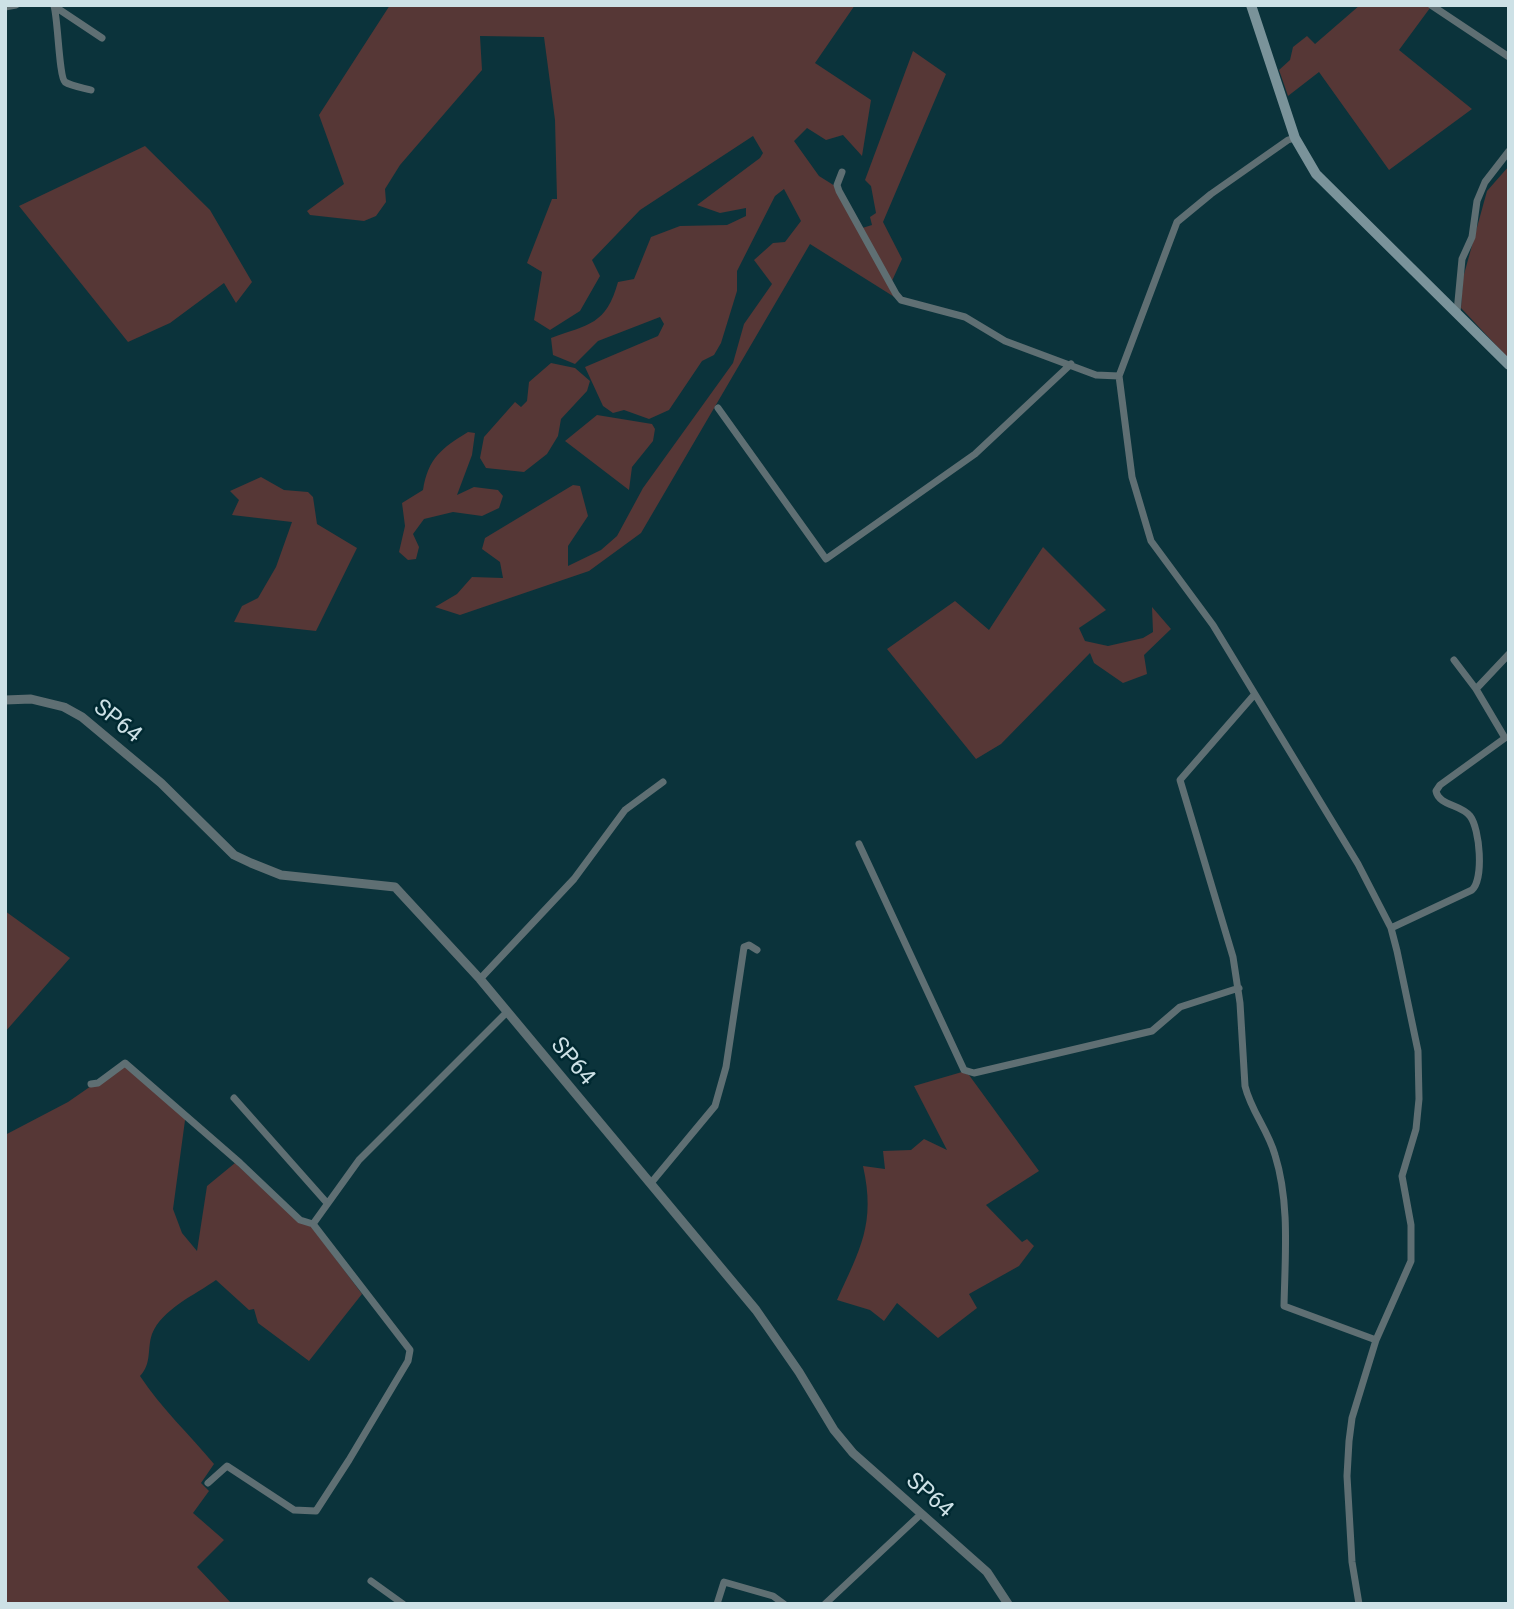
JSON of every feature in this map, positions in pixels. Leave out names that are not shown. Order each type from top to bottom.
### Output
[{"type":"main road","points":[[1251,5],[1295,138],[1315,174],[1509,365]]},
{"type":"street","points":[[5,7],[16,5]]},
{"type":"street","points":[[54,5],[102,38]]},
{"type":"street","points":[[54,5],[61,76],[66,83],[91,90]]},
{"type":"street","points":[[1431,5],[1509,57]]},
{"type":"street","points":[[1295,138],[1288,140],[1211,194],[1177,222],[1119,376],[1132,477],[1150,541],[1213,625],[1358,864],[1391,928],[1418,1051],[1419,1099],[1416,1129],[1402,1176],[1411,1225],[1411,1261],[1376,1340],[1352,1418],[1349,1441],[1347,1476],[1351,1551],[1359,1604]]},
{"type":"street","points":[[1457,312],[1462,259],[1472,237],[1477,201],[1485,182],[1509,151]]},
{"type":"street","points":[[842,172],[837,185],[839,191],[901,300],[965,317],[1005,341],[1103,377],[1119,376]]},
{"type":"street","points":[[718,408],[826,559],[975,454],[1071,364]]},
{"type":"street","points":[[1475,689],[1509,654]]},
{"type":"street","points":[[1391,928],[1472,890],[1478,883],[1475,824],[1468,813],[1440,799],[1436,791],[1440,785],[1505,738],[1454,660]]},
{"type":"street","points":[[1254,695],[1180,780],[1226,933],[1239,988],[1245,1086],[1248,1098],[1271,1141],[1283,1196],[1284,1306],[1376,1340]]},
{"type":"street","name":"SP64","points":[[5,700],[31,699],[64,707],[82,717],[161,783],[234,855],[281,874],[395,887],[480,979],[756,1310],[799,1372],[834,1430],[853,1453],[987,1572],[1008,1604]]},
{"type":"street","points":[[480,979],[574,879],[625,810],[663,782]]},
{"type":"street","points":[[859,844],[930,999],[967,1072],[974,1073],[1152,1031],[1180,1007],[1239,988]]},
{"type":"street","points":[[651,1183],[715,1107],[729,1055],[744,947],[749,945],[757,950]]},
{"type":"street","points":[[313,1224],[359,1160],[506,1013]]},
{"type":"street","points":[[91,1084],[98,1083],[125,1063],[240,1163],[300,1220],[313,1224],[408,1347],[410,1357],[316,1511],[293,1510],[227,1466],[208,1483]]},
{"type":"street","points":[[234,1098],[327,1203]]},
{"type":"street","points":[[825,1604],[920,1515]]},
{"type":"street","points":[[371,1581],[403,1604]]},
{"type":"street","points":[[717,1604],[724,1582],[773,1596],[784,1604]]},
{"type":"shaded area","points":[[390,5],[855,5],[815,63],[871,100],[862,156],[843,135],[826,140],[807,128],[794,141],[819,176],[835,186],[859,229],[872,225],[870,217],[876,213],[871,186],[865,180],[913,51],[946,74],[883,222],[902,259],[891,283],[896,298],[810,244],[641,533],[589,571],[460,615],[435,607],[457,594],[472,577],[503,578],[500,562],[482,549],[485,538],[573,485],[580,486],[588,516],[568,546],[568,566],[601,550],[617,536],[643,488],[733,363],[744,324],[772,284],[754,260],[773,243],[785,242],[801,221],[784,189],[775,196],[737,271],[737,291],[721,343],[714,355],[702,361],[669,410],[649,419],[624,410],[613,413],[603,406],[585,367],[658,336],[664,324],[660,317],[598,341],[575,364],[553,355],[551,338],[586,325],[602,315],[618,282],[634,279],[651,237],[680,226],[727,225],[746,216],[746,208],[720,213],[697,205],[763,153],[753,136],[640,210],[592,260],[600,276],[580,311],[550,330],[534,320],[542,272],[527,263],[552,199],[557,199],[555,120],[544,37],[480,36],[482,70],[400,165],[385,189],[386,202],[376,216],[364,221],[310,215],[307,211],[344,184],[319,115]]},
{"type":"shaded area","points":[[1360,5],[1427,5],[1430,8],[1399,50],[1472,109],[1389,170],[1319,72],[1288,96],[1279,70],[1290,60],[1293,47],[1307,36],[1315,44]]},
{"type":"shaded area","points":[[145,146],[210,210],[252,282],[236,303],[224,283],[170,323],[128,342],[19,206]]},
{"type":"shaded area","points":[[1509,166],[1509,359],[1461,308],[1463,278],[1487,191]]},
{"type":"shaded area","points":[[551,363],[575,368],[590,381],[587,391],[561,419],[558,436],[547,454],[524,472],[486,468],[480,458],[484,437],[515,402],[521,407],[527,401],[529,382]]},
{"type":"shaded area","points":[[597,415],[652,424],[655,429],[653,441],[632,467],[629,490],[565,441]]},
{"type":"shaded area","points":[[468,432],[475,433],[472,455],[457,495],[474,487],[498,490],[503,496],[499,508],[482,516],[453,512],[424,519],[413,534],[419,547],[416,559],[408,560],[399,552],[405,526],[402,503],[423,490],[428,470],[438,455]]},
{"type":"shaded area","points":[[261,477],[284,490],[308,492],[313,497],[317,524],[357,548],[316,631],[234,622],[242,606],[258,598],[276,567],[292,522],[232,515],[239,500],[230,491]]},
{"type":"shaded area","points":[[1043,547],[1106,610],[1079,628],[1085,641],[1108,646],[1143,638],[1153,632],[1152,607],[1171,629],[1144,655],[1147,674],[1123,683],[1094,663],[1090,653],[1001,744],[976,759],[887,649],[955,601],[989,630]]},
{"type":"shaded area","points":[[5,911],[70,958],[5,1032]]},
{"type":"shaded area","points":[[130,1066],[186,1113],[173,1209],[182,1233],[197,1251],[207,1186],[235,1163],[292,1215],[312,1227],[362,1294],[309,1361],[258,1323],[254,1309],[249,1310],[216,1280],[171,1310],[152,1334],[148,1361],[140,1376],[214,1464],[201,1483],[209,1491],[193,1513],[224,1540],[197,1567],[232,1604],[5,1604],[5,1135],[68,1102],[117,1068]]},
{"type":"shaded area","points":[[962,1072],[969,1075],[1039,1171],[986,1205],[1022,1242],[1027,1239],[1034,1246],[1019,1266],[969,1294],[977,1308],[938,1338],[897,1303],[884,1321],[870,1310],[837,1300],[864,1236],[868,1204],[863,1166],[885,1169],[883,1151],[911,1150],[924,1139],[947,1150],[914,1086]]}]
